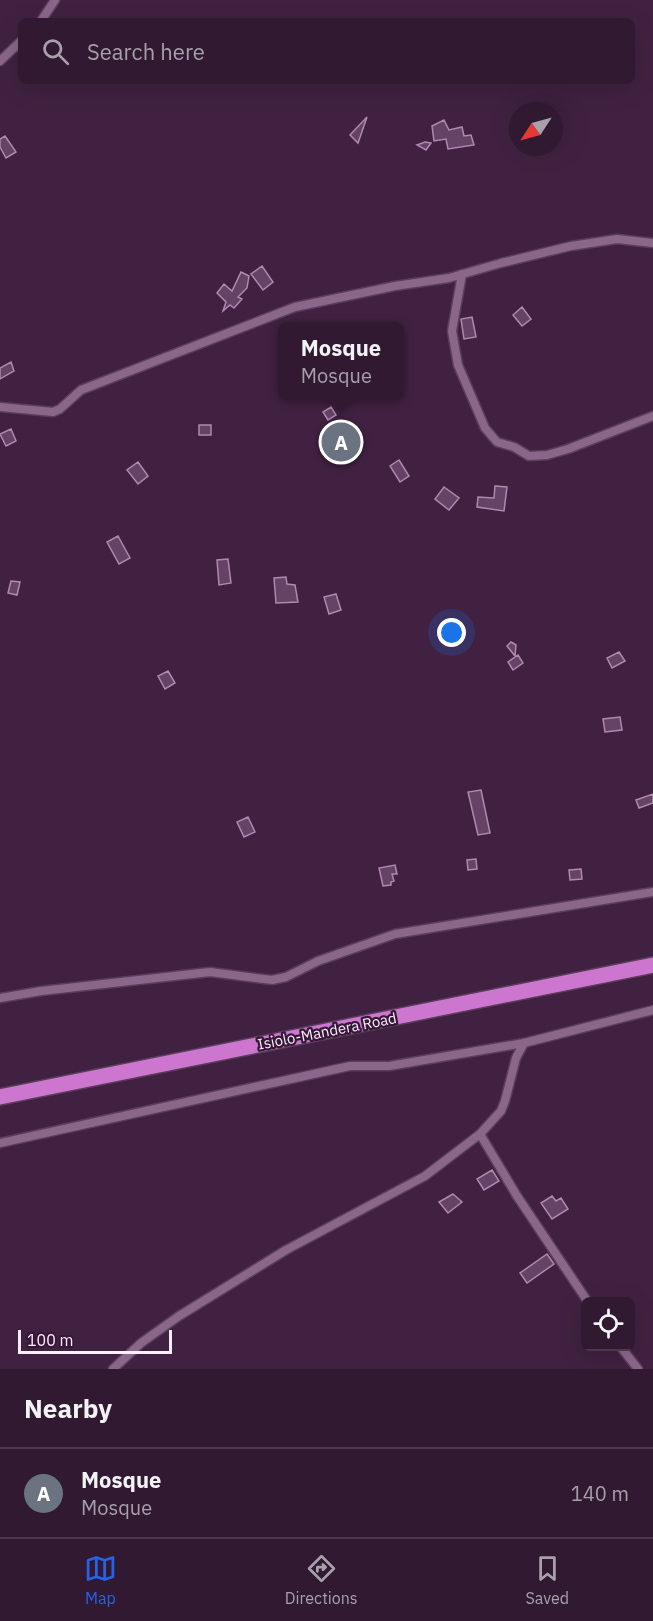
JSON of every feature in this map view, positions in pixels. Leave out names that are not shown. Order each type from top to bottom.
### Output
[{"type":"highway","name":"Isiolo-Mandera Road","points":[[0,1097],[653,965]]},
{"type":"street","points":[[42,18],[55,0]]},
{"type":"street","points":[[0,61],[18,44]]},
{"type":"street","points":[[0,407],[53,412],[60,409],[81,390],[295,307],[462,274],[571,246],[617,239],[653,243]]},
{"type":"street","points":[[462,274],[452,331],[458,365],[485,428],[496,442],[514,447],[529,456],[547,455],[653,416]]},
{"type":"street","points":[[0,998],[42,990],[210,972],[279,979],[318,961],[395,934],[653,892]]},
{"type":"street","points":[[0,1143],[350,1066],[389,1066],[524,1043],[653,1010]]},
{"type":"street","points":[[113,1369],[141,1343],[179,1316],[286,1250],[425,1176],[480,1134],[501,1111],[516,1058],[524,1043]]},
{"type":"street","points":[[480,1134],[516,1196],[585,1297]]},
{"type":"street","points":[[623,1351],[638,1369]]},
{"type":"building","points":[[367,117],[358,143],[350,135]]},
{"type":"building","points":[[444,120],[449,130],[462,127],[464,136],[471,135],[474,145],[448,149],[446,139],[434,141],[432,126]]},
{"type":"building","points":[[5,136],[16,152],[6,158],[0,147],[0,139]]},
{"type":"building","points":[[425,142],[431,143],[426,150],[417,145]]},
{"type":"building","points":[[262,266],[273,282],[263,290],[251,274]]},
{"type":"building","points":[[241,272],[249,276],[247,288],[238,297],[242,299],[234,308],[230,305],[223,311],[226,302],[217,293],[224,284],[232,291]]},
{"type":"building","points":[[522,307],[531,319],[522,326],[513,315]]},
{"type":"building","points":[[472,317],[476,337],[464,339],[461,319]]},
{"type":"building","points":[[11,362],[14,371],[0,379],[0,368]]},
{"type":"building","points":[[331,407],[336,415],[328,420],[323,412]]},
{"type":"building","points":[[199,425],[211,425],[211,435],[199,435]]},
{"type":"building","points":[[11,429],[16,441],[6,446],[0,434]]},
{"type":"building","points":[[344,434],[355,444],[346,454],[335,444]]},
{"type":"building","points":[[399,460],[409,476],[400,482],[390,466]]},
{"type":"building","points":[[138,462],[148,476],[138,484],[127,470]]},
{"type":"building","points":[[495,486],[507,487],[504,511],[477,507],[478,497],[494,498]]},
{"type":"building","points":[[444,487],[459,498],[449,510],[435,499]]},
{"type":"building","points":[[118,536],[130,558],[119,564],[107,542]]},
{"type":"building","points":[[228,559],[231,583],[219,585],[217,560]]},
{"type":"building","points":[[286,577],[287,584],[295,585],[298,602],[276,603],[274,578]]},
{"type":"building","points":[[11,581],[20,582],[17,595],[8,593]]},
{"type":"building","points":[[336,594],[341,610],[329,614],[324,597]]},
{"type":"building","points":[[511,642],[516,645],[515,656],[507,646]]},
{"type":"building","points":[[619,652],[625,661],[612,668],[607,658]]},
{"type":"building","points":[[518,655],[523,663],[513,670],[508,662]]},
{"type":"building","points":[[168,671],[175,683],[165,689],[158,676]]},
{"type":"building","points":[[620,717],[622,730],[605,732],[603,719]]},
{"type":"building","points":[[481,790],[490,833],[478,835],[468,792]]},
{"type":"building","points":[[653,794],[653,803],[639,808],[636,800]]},
{"type":"building","points":[[248,817],[255,832],[244,837],[237,822]]},
{"type":"building","points":[[476,859],[477,869],[468,870],[467,860]]},
{"type":"building","points":[[395,865],[397,874],[392,874],[394,881],[391,885],[383,886],[379,868]]},
{"type":"building","points":[[581,869],[582,879],[570,880],[569,870]]},
{"type":"building","points":[[492,1170],[499,1181],[484,1190],[477,1179]]},
{"type":"building","points":[[453,1194],[462,1202],[448,1213],[439,1202]]},
{"type":"building","points":[[552,1196],[556,1201],[561,1198],[568,1209],[552,1219],[541,1203]]},
{"type":"building","points":[[547,1254],[554,1264],[527,1283],[520,1273]]},
{"type":"place","name":"Mosque","points":[[341,442]]}]
